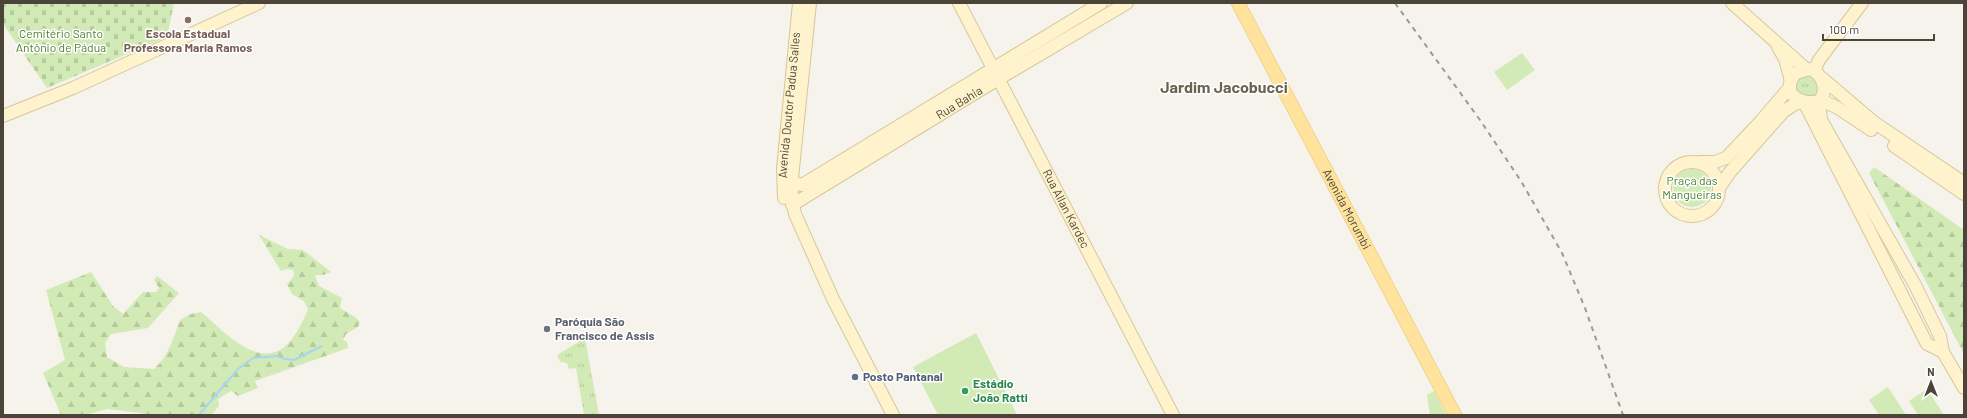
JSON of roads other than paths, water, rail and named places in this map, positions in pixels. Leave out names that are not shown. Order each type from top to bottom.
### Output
[{"type":"main road","name":"Avenida Morumbi","points":[[1238,3],[1454,415]]},
{"type":"street","points":[[3,116],[73,88],[260,3]]},
{"type":"street","name":"Avenida Doutor Padua Salles","points":[[789,206],[783,169],[799,3]]},
{"type":"street","name":"Avenida Doutor Padua Salles","points":[[789,206],[797,183],[810,3]]},
{"type":"street","name":"Rua Allan Kardec","points":[[959,3],[1000,78],[1173,415]]},
{"type":"street","name":"Rua Bahia","points":[[797,183],[1100,3]]},
{"type":"street","name":"Rua Bahia","points":[[789,206],[1127,3]]},
{"type":"street","points":[[1732,3],[1812,72],[1875,123],[1964,183]]},
{"type":"street","points":[[1852,3],[1814,54],[1812,72],[1823,89],[1820,100],[1821,120],[1915,285],[1940,336],[1943,352],[1964,388]]},
{"type":"street","points":[[1812,72],[1819,60],[1862,3]]},
{"type":"street","points":[[1773,39],[1785,59],[1794,96],[1804,102],[1927,344],[1943,352]]},
{"type":"street","points":[[1698,162],[1713,171],[1719,188],[1718,197],[1714,205],[1707,212],[1699,216],[1681,214],[1668,203],[1664,194],[1664,185],[1672,169],[1680,164],[1688,162],[1698,162],[1709,163],[1726,158],[1761,121],[1791,84],[1796,73],[1812,72]]},
{"type":"street","points":[[1719,188],[1730,172],[1784,112],[1794,104],[1820,100],[1845,112],[1964,194]]},
{"type":"street","points":[[797,183],[802,193],[807,196]]},
{"type":"street","points":[[789,206],[817,265],[893,415]]},
{"type":"waterway","points":[[199,415],[238,369],[253,358],[277,356],[294,360],[322,346]]},
{"type":"railway","points":[[1395,3],[1480,120],[1521,181],[1562,253],[1585,308],[1623,415]]},
{"type":"place","name":"Escola Estadual Professora Maria Ramos","points":[[188,20]]},
{"type":"place","name":"Paróquia São Francisco de Assis","points":[[547,329]]},
{"type":"place","name":"Posto Pantanal","points":[[855,377]]},
{"type":"place","name":"Estádio João Ratti","points":[[965,391]]},
{"type":"district","name":"Jardim Jacobucci","points":[[1224,87]]},
{"type":"park label","name":"Cemitério Santo Antônio de Pádua","points":[[61,41]]},
{"type":"park label","name":"Praça das Mangueiras","points":[[1692,188]]}]
